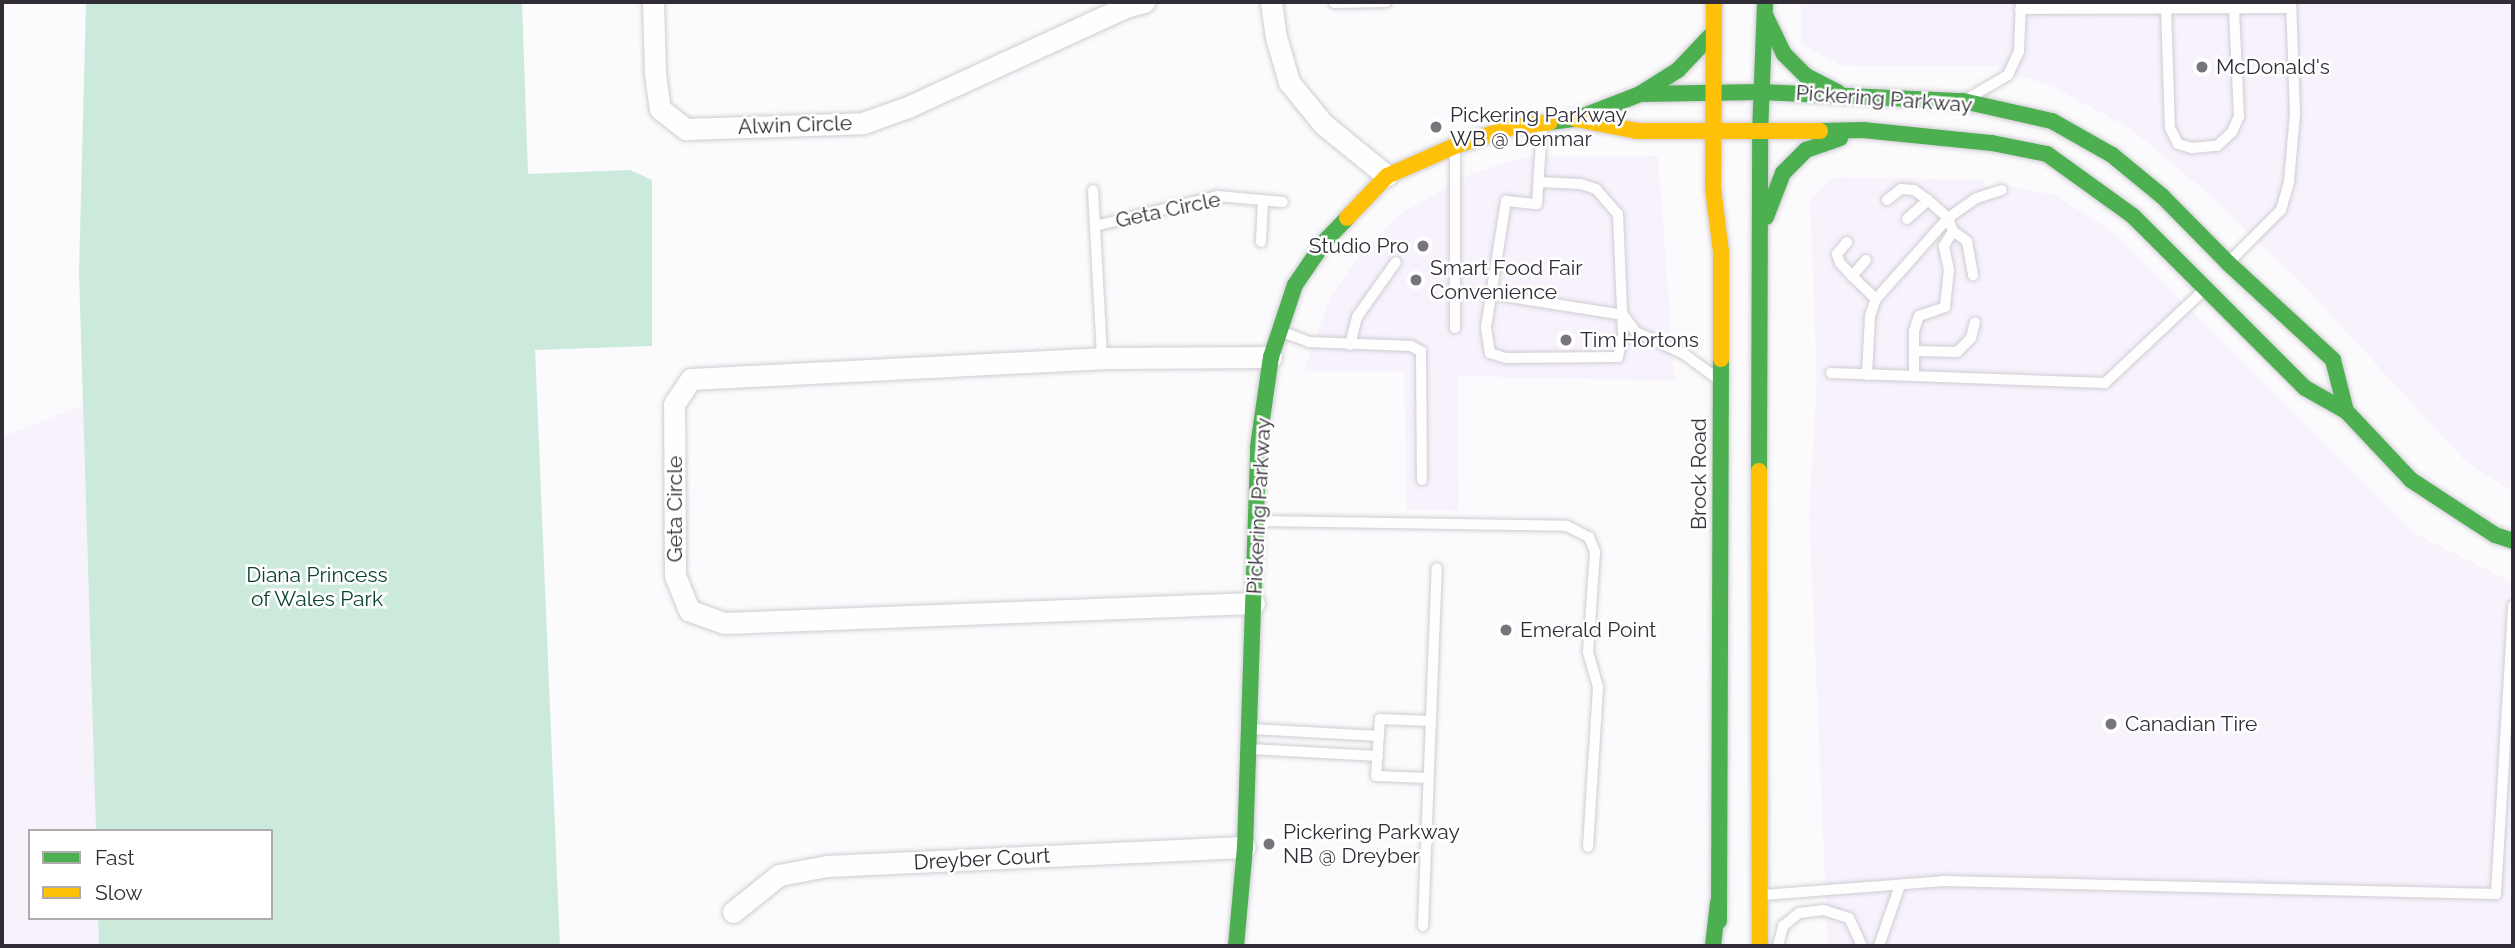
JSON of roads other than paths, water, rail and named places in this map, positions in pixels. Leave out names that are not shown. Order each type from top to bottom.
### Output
[{"type":"main road","name":"Brock Road","points":[[1714,2],[1712,93],[1707,111],[1713,133],[1713,188],[1721,252],[1719,946]]},
{"type":"main road","points":[[1760,946],[1756,579],[1762,229],[1760,134],[1765,8]]},
{"type":"main road","points":[[1765,8],[1784,54],[1806,76],[1845,95]]},
{"type":"main road","points":[[1640,94],[1678,69],[1702,48],[1714,32]]},
{"type":"main road","name":"Pickering Parkway","points":[[1236,946],[1245,847],[1258,447],[1271,357],[1295,285],[1325,241],[1387,176],[1455,146],[1512,127],[1576,119],[1640,94],[1761,92],[1964,101],[2052,121],[2112,155],[2162,196],[2228,263],[2333,360],[2346,411]]},
{"type":"main road","points":[[1707,111],[1761,92]]},
{"type":"main road","points":[[1601,124],[1647,114]]},
{"type":"main road","name":"Pickering Parkway","points":[[1576,119],[1655,132],[1760,134],[1863,130],[1992,143],[2048,154],[2133,216],[2207,287],[2305,388],[2346,411],[2411,480],[2495,535],[2513,541]]},
{"type":"main road","points":[[1762,229],[1783,173],[1806,150],[1863,130]]},
{"type":"main road","points":[[1713,946],[1718,902]]},
{"type":"street","name":"Alwin Circle","points":[[653,2],[655,74],[660,109],[685,129],[863,123],[908,107],[1125,7],[1144,2]]},
{"type":"street","points":[[1271,2],[1276,37],[1289,82],[1323,124],[1387,176]]},
{"type":"street","points":[[2207,287],[2228,263]]},
{"type":"street","name":"Geta Circle","points":[[1254,603],[724,623],[689,610],[675,576],[674,404],[691,379],[1102,358],[1271,357]]},
{"type":"street","name":"Dreyber Court","points":[[733,912],[779,875],[827,866],[1245,847]]},
{"type":"lane","points":[[1334,3],[1386,2]]},
{"type":"lane","points":[[1964,101],[2008,75],[2019,51],[2021,6],[2166,9],[2291,5],[2295,114],[2289,182],[2281,210],[2228,263]]},
{"type":"lane","points":[[2166,9],[2170,128],[2178,144],[2192,148],[2217,146],[2232,132],[2239,116],[2234,8]]},
{"type":"lane","points":[[1539,182],[1580,184],[1596,189],[1618,214],[1623,335],[1618,358],[1506,358],[1490,353],[1486,327],[1506,201],[1537,204],[1542,123]]},
{"type":"lane","points":[[1455,146],[1455,328]]},
{"type":"lane","points":[[1887,200],[1901,189],[1913,190],[1928,200],[1948,218],[1953,232],[1967,241],[1973,275]]},
{"type":"lane","name":"Geta Circle","points":[[1094,190],[1102,358]]},
{"type":"lane","points":[[1867,374],[1870,316],[1876,299],[1948,218],[1977,198],[2002,190]]},
{"type":"lane","name":"Geta Circle","points":[[1096,226],[1218,196],[1283,202]]},
{"type":"lane","points":[[1261,242],[1263,200]]},
{"type":"lane","points":[[1907,219],[1928,200]]},
{"type":"lane","points":[[1914,375],[1919,316],[1945,307],[1949,270],[1944,246],[1953,232]]},
{"type":"lane","points":[[1847,242],[1837,254],[1840,263],[1876,299]]},
{"type":"lane","points":[[1852,276],[1866,260]]},
{"type":"lane","points":[[1350,345],[1357,317],[1396,261]]},
{"type":"lane","points":[[1831,373],[2105,383],[2207,287]]},
{"type":"lane","points":[[1491,294],[1623,315],[1636,332],[1684,355],[1720,382]]},
{"type":"lane","points":[[1914,351],[1957,352],[1971,338],[1975,322]]},
{"type":"lane","points":[[1280,331],[1309,342],[1411,346],[1421,351],[1422,480]]},
{"type":"lane","points":[[1256,521],[1567,526],[1589,537],[1595,552],[1588,652],[1598,688],[1588,847]]},
{"type":"lane","points":[[1423,926],[1437,568]]},
{"type":"lane","points":[[1758,895],[1943,881],[2496,894],[2513,605]]},
{"type":"lane","points":[[1428,778],[1376,776],[1380,719],[1430,721]]},
{"type":"lane","points":[[1250,728],[1379,736]]},
{"type":"lane","points":[[1249,749],[1378,756]]},
{"type":"lane","points":[[1879,946],[1900,885]]},
{"type":"lane","points":[[1778,946],[1783,926],[1799,913],[1824,910],[1849,918],[1861,946]]},
{"type":"place","name":"McDonald's","points":[[2202,67]]},
{"type":"place","name":"Pickering Parkway WB @ Denmar","points":[[1436,127]]},
{"type":"place","name":"Studio Pro","points":[[1423,246]]},
{"type":"place","name":"Smart Food Fair Convenience","points":[[1416,280]]},
{"type":"place","name":"Tim Hortons","points":[[1566,340]]},
{"type":"place","name":"Emerald Point","points":[[1506,630]]},
{"type":"place","name":"Canadian Tire","points":[[2111,724]]},
{"type":"place","name":"Pickering Parkway NB @ Dreyber","points":[[1269,844]]},
{"type":"park label","name":"Diana Princess of Wales Park","points":[[317,587]]}]
